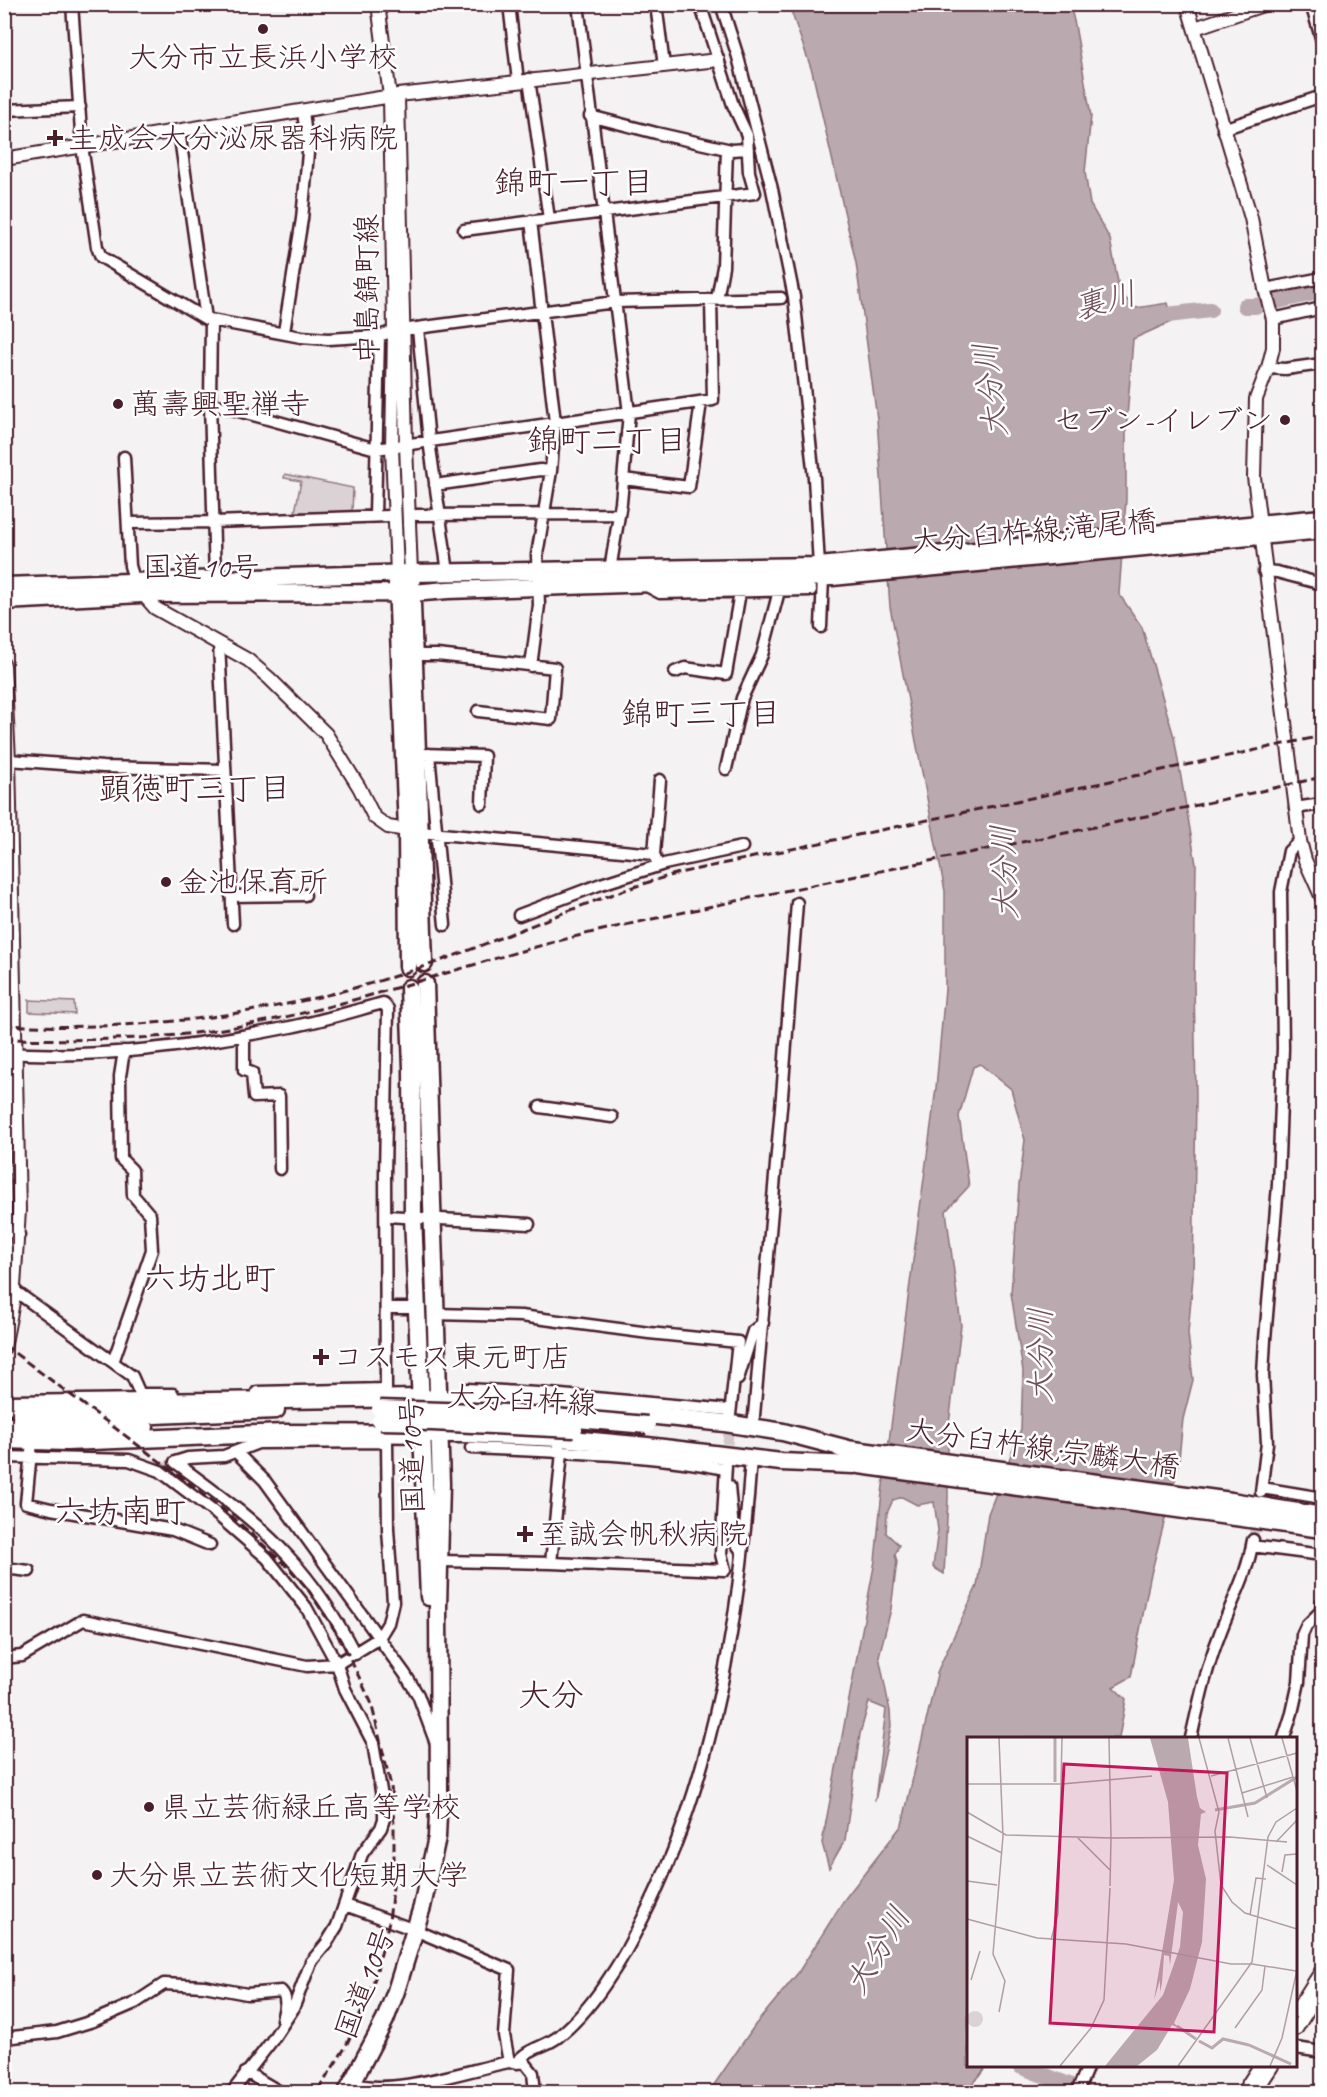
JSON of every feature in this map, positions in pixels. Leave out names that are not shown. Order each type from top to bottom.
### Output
[{"type":"main road","points":[[1260,530],[1323,518]]},
{"type":"main road","name":"大分臼杵線;滝尾橋","points":[[826,571],[1260,530]]},
{"type":"main road","points":[[1260,530],[1323,530]]},
{"type":"main road","points":[[537,578],[610,570],[826,571]]},
{"type":"main road","points":[[537,578],[642,584],[826,571]]},
{"type":"main road","name":"国道10号","points":[[4,601],[215,579],[448,572],[537,578]]},
{"type":"main road","points":[[404,573],[416,965]]},
{"type":"main road","name":"国道10号","points":[[4,586],[405,592],[537,578]]},
{"type":"main road","points":[[405,592],[414,655],[423,754],[413,831]]},
{"type":"main road","name":"国道10号","points":[[430,1399],[417,1308],[413,1216],[412,1068],[417,986],[432,1217],[434,1314],[430,1399],[430,1648],[438,1748]]},
{"type":"main road","points":[[4,1406],[192,1397],[542,1399],[647,1414],[757,1444],[851,1457]]},
{"type":"main road","name":"大分臼杵線","points":[[4,1414],[380,1415],[503,1425],[646,1430],[757,1444]]},
{"type":"main road","name":"大分臼杵線","points":[[4,1426],[106,1428],[274,1422],[380,1415]]},
{"type":"main road","points":[[4,1440],[32,1450],[284,1432],[430,1433],[552,1438],[646,1446],[757,1444],[783,1432],[851,1457]]},
{"type":"main road","name":"国道10号","points":[[350,2088],[385,2020],[405,1965],[427,1885],[436,1837],[439,1791],[440,1561],[430,1433]]},
{"type":"main road","name":"大分臼杵線;宗麟大橋","points":[[851,1457],[1230,1509]]},
{"type":"main road","points":[[1230,1509],[1323,1516]]},
{"type":"main road","points":[[1230,1509],[1323,1529]]},
{"type":"street","points":[[72,4],[82,146],[100,257],[208,320],[284,332],[301,337],[328,339],[379,336],[399,331],[615,302],[781,298]]},
{"type":"street","name":"中島錦町線","points":[[378,4],[394,96]]},
{"type":"street","name":"中島錦町線","points":[[387,4],[394,96],[399,331],[406,445],[404,573]]},
{"type":"street","points":[[508,4],[549,219]]},
{"type":"street","points":[[578,4],[590,116],[629,412],[621,503],[610,570]]},
{"type":"street","points":[[656,4],[664,66]]},
{"type":"street","points":[[464,230],[755,193],[749,172],[747,135],[733,105],[700,4]]},
{"type":"street","points":[[722,4],[769,178],[794,297],[826,571],[821,627]]},
{"type":"street","points":[[1187,4],[1251,218],[1271,313],[1273,348],[1256,399],[1254,477],[1264,571],[1300,841],[1305,860],[1323,898]]},
{"type":"street","points":[[1195,28],[1266,4]]},
{"type":"street","points":[[1311,4],[1323,41]]},
{"type":"street","points":[[4,159],[394,96],[718,60]]},
{"type":"street","points":[[1223,129],[1323,96]]},
{"type":"street","points":[[4,110],[80,106]]},
{"type":"street","points":[[284,332],[302,219],[308,153],[303,111]]},
{"type":"street","points":[[590,116],[656,134],[727,149],[748,149]]},
{"type":"street","points":[[179,131],[208,320],[215,579]]},
{"type":"street","points":[[210,403],[376,449],[713,400],[714,299],[723,267],[727,149]]},
{"type":"street","points":[[531,221],[555,422],[551,471],[537,555],[539,605],[531,666]]},
{"type":"street","points":[[1265,291],[1323,278]]},
{"type":"street","points":[[1271,313],[1323,308]]},
{"type":"street","points":[[418,329],[429,441],[448,572]]},
{"type":"street","name":"中島錦町線","points":[[399,331],[392,447],[404,573]]},
{"type":"street","points":[[375,516],[379,336]]},
{"type":"street","points":[[1268,368],[1285,369],[1323,364]]},
{"type":"street","points":[[623,479],[689,487],[701,402]]},
{"type":"street","points":[[124,457],[130,566],[138,588],[155,608],[248,660],[269,678],[326,734],[374,817],[388,827],[413,831],[654,854]]},
{"type":"street","points":[[435,485],[540,470],[551,471]]},
{"type":"street","points":[[416,515],[618,514]]},
{"type":"street","points":[[128,523],[390,516]]},
{"type":"street","points":[[1264,571],[1277,572],[1323,584]]},
{"type":"street","points":[[642,584],[660,593],[811,590]]},
{"type":"street","points":[[726,769],[742,698],[762,655],[779,591]]},
{"type":"street","points":[[675,672],[685,668],[726,674],[740,592]]},
{"type":"street","points":[[219,644],[232,924]]},
{"type":"street","points":[[414,655],[437,655],[555,668],[551,719],[478,711]]},
{"type":"street","points":[[4,665],[9,760],[10,1086],[19,1235],[15,1291],[4,1348]]},
{"type":"street","points":[[445,925],[437,834],[423,754],[484,756],[482,804]]},
{"type":"street","points":[[9,760],[103,767],[225,770]]},
{"type":"street","points":[[658,866],[654,854],[660,780]]},
{"type":"street","points":[[1295,808],[1323,804]]},
{"type":"street","points":[[1300,841],[1289,851],[1281,892],[1283,1048],[1279,1162],[1263,1375],[1267,1443],[1261,1490],[1323,1498]]},
{"type":"street","points":[[519,915],[601,884],[658,866],[742,847]]},
{"type":"street","points":[[231,896],[305,895]]},
{"type":"street","points":[[513,2062],[558,2037],[590,2003],[612,1975],[657,1892],[679,1837],[706,1748],[726,1657],[757,1444],[763,1323],[797,903]]},
{"type":"street","points":[[10,1053],[124,1051],[244,1036],[288,1028],[383,1003],[388,1010],[386,1389],[192,1397],[140,1394],[132,1376],[15,1291]]},
{"type":"street","points":[[244,1036],[244,1070],[252,1073],[254,1097],[279,1096],[280,1169]]},
{"type":"street","points":[[113,1362],[152,1250],[150,1215],[134,1195],[132,1170],[122,1158],[120,1076],[124,1051]]},
{"type":"street","points":[[540,1107],[612,1117]]},
{"type":"street","points":[[386,1216],[529,1224]]},
{"type":"street","points":[[4,1229],[19,1235]]},
{"type":"street","points":[[386,1308],[417,1308]]},
{"type":"street","points":[[434,1314],[521,1316],[738,1342],[730,1412],[542,1399],[467,1389]]},
{"type":"street","points":[[732,1387],[740,1376],[753,1331],[763,1323]]},
{"type":"street","points":[[550,1563],[562,1452],[552,1438]]},
{"type":"street","points":[[4,1658],[22,1656],[83,1620],[307,1666],[337,1664],[355,1654],[379,1638],[388,1623],[393,1602],[388,1529],[387,1442],[258,1443],[224,1456],[188,1458],[175,1462],[255,1524],[288,1556],[330,1610],[355,1654]]},
{"type":"street","points":[[471,1448],[623,1455],[697,1463],[725,1469]]},
{"type":"street","points":[[4,1457],[32,1450],[129,1460],[160,1471],[214,1512],[267,1558],[306,1606],[337,1664],[345,1689],[373,1743],[384,1809],[381,1828],[362,1854],[333,1934],[311,1962],[292,2009],[231,2092]]},
{"type":"street","points":[[32,1450],[26,1503],[173,1530],[210,1545]]},
{"type":"street","points":[[236,1452],[265,1481],[418,1695],[438,1748]]},
{"type":"street","points":[[440,1561],[724,1570],[721,1554],[726,1465],[734,1540],[742,1552]]},
{"type":"street","points":[[1191,1737],[1205,1674],[1219,1633],[1243,1582],[1252,1543],[1323,1555]]},
{"type":"street","points":[[4,1568],[29,1571]]},
{"type":"street","points":[[1284,1737],[1299,1682],[1302,1635],[1306,1626],[1321,1611],[1323,1602]]},
{"type":"street","points":[[345,1905],[415,1930],[509,1970],[504,2035],[513,2062]]},
{"type":"street","points":[[1297,2009],[1323,1970]]},
{"type":"street","points":[[4,2038],[57,2032],[93,2021],[135,2003],[165,1984],[204,1986],[247,1994],[281,1991],[285,1995],[286,2002],[281,2026]]},
{"type":"street","points":[[1297,2027],[1323,1987]]},
{"type":"street","points":[[1297,2048],[1323,2052]]},
{"type":"street","points":[[350,2088],[404,2085],[513,2062],[525,2063],[533,2073],[535,2092]]},
{"type":"street","points":[[1077,2092],[1088,2067]]},
{"type":"street","points":[[1243,2092],[1259,2067]]},
{"type":"street","points":[[1255,2092],[1271,2067]]},
{"type":"street","points":[[246,2072],[280,2092]]},
{"type":"shaded area","points":[[285,474],[353,488],[352,512],[295,512],[301,481],[284,478]]},
{"type":"shaded area","points":[[29,1000],[74,1002],[75,1014],[29,1012]]},
{"type":"water","name":"大分川","points":[[789,5],[1070,5],[1091,116],[1085,172],[1090,204],[1110,239],[1120,293],[1136,308],[1168,303],[1173,321],[1133,339],[1126,431],[1126,500],[1119,594],[1142,627],[1174,737],[1196,864],[1193,1277],[1188,1333],[1193,1380],[1183,1419],[1178,1468],[1150,1578],[1131,1677],[1113,1687],[1126,1699],[1119,1737],[967,1737],[967,2067],[986,2067],[967,2092],[709,2092],[755,2025],[798,1973],[844,1900],[902,1825],[938,1670],[977,1586],[988,1514],[1021,1429],[1023,1371],[1011,1293],[1019,1185],[1025,1140],[1011,1089],[980,1064],[973,1067],[959,1116],[969,1186],[946,1211],[961,1325],[948,1433],[948,1499],[944,1574],[933,1567],[938,1530],[934,1502],[917,1505],[902,1497],[893,1500],[887,1513],[886,1533],[899,1545],[895,1555],[897,1561],[891,1609],[879,1656],[891,1726],[875,1801],[886,1709],[869,1702],[860,1734],[845,1840],[829,1868],[822,1843],[875,1561],[936,1088],[945,989],[945,891],[890,607],[877,419],[856,263],[812,71]]},
{"type":"water","points":[[1004,2067],[1035,2067],[1049,2074],[1047,2080],[1023,2070]]},
{"type":"waterway","name":"裏川","points":[[1245,306],[1255,306],[1322,291]]},
{"type":"waterway","name":"裏川","points":[[1150,317],[1210,310]]},
{"type":"waterway","points":[[1023,2067],[1087,2092]]},
{"type":"tunnel","points":[[726,1459],[730,1418]]},
{"type":"tunnel","points":[[160,1471],[175,1462]]},
{"type":"tunnel","points":[[1253,1540],[1257,1514]]},
{"type":"railway","points":[[4,1025],[110,1026],[163,1022],[266,1008],[317,997],[420,968],[613,894],[679,873],[1322,736]]},
{"type":"railway","points":[[4,1039],[123,1039],[194,1033],[247,1025],[350,1001],[607,929],[1322,777]]},
{"type":"railway","points":[[4,1345],[229,1514],[289,1568],[307,1588],[334,1629],[371,1702],[391,1786],[394,1878],[389,1921],[375,1978],[361,2013],[345,2048],[317,2092]]},
{"type":"place","name":"大分市立長浜小学校","points":[[263,29]]},
{"type":"place","name":"圭成会大分泌尿器科病院","points":[[55,138]]},
{"type":"place","name":"萬壽興聖禅寺","points":[[118,404]]},
{"type":"place","name":"セブン-イレブン","points":[[1285,420]]},
{"type":"place","name":"金池保育所","points":[[166,882]]},
{"type":"place","name":"コスモス東元町店","points":[[321,1357]]},
{"type":"place","name":"至誠会帆秋病院","points":[[525,1534]]},
{"type":"place","name":"県立芸術緑丘高等学校","points":[[149,1807]]},
{"type":"place","name":"大分県立芸術文化短期大学","points":[[97,1875]]},
{"type":"district","name":"錦町一丁目","points":[[574,182]]},
{"type":"district","name":"錦町二丁目","points":[[607,440]]},
{"type":"district","name":"錦町三丁目","points":[[701,713]]},
{"type":"district","name":"顕徳町三丁目","points":[[195,788]]},
{"type":"district","name":"六坊北町","points":[[210,1277]]},
{"type":"district","name":"六坊南町","points":[[120,1510]]},
{"type":"district","name":"大分","points":[[551,1694]]}]
